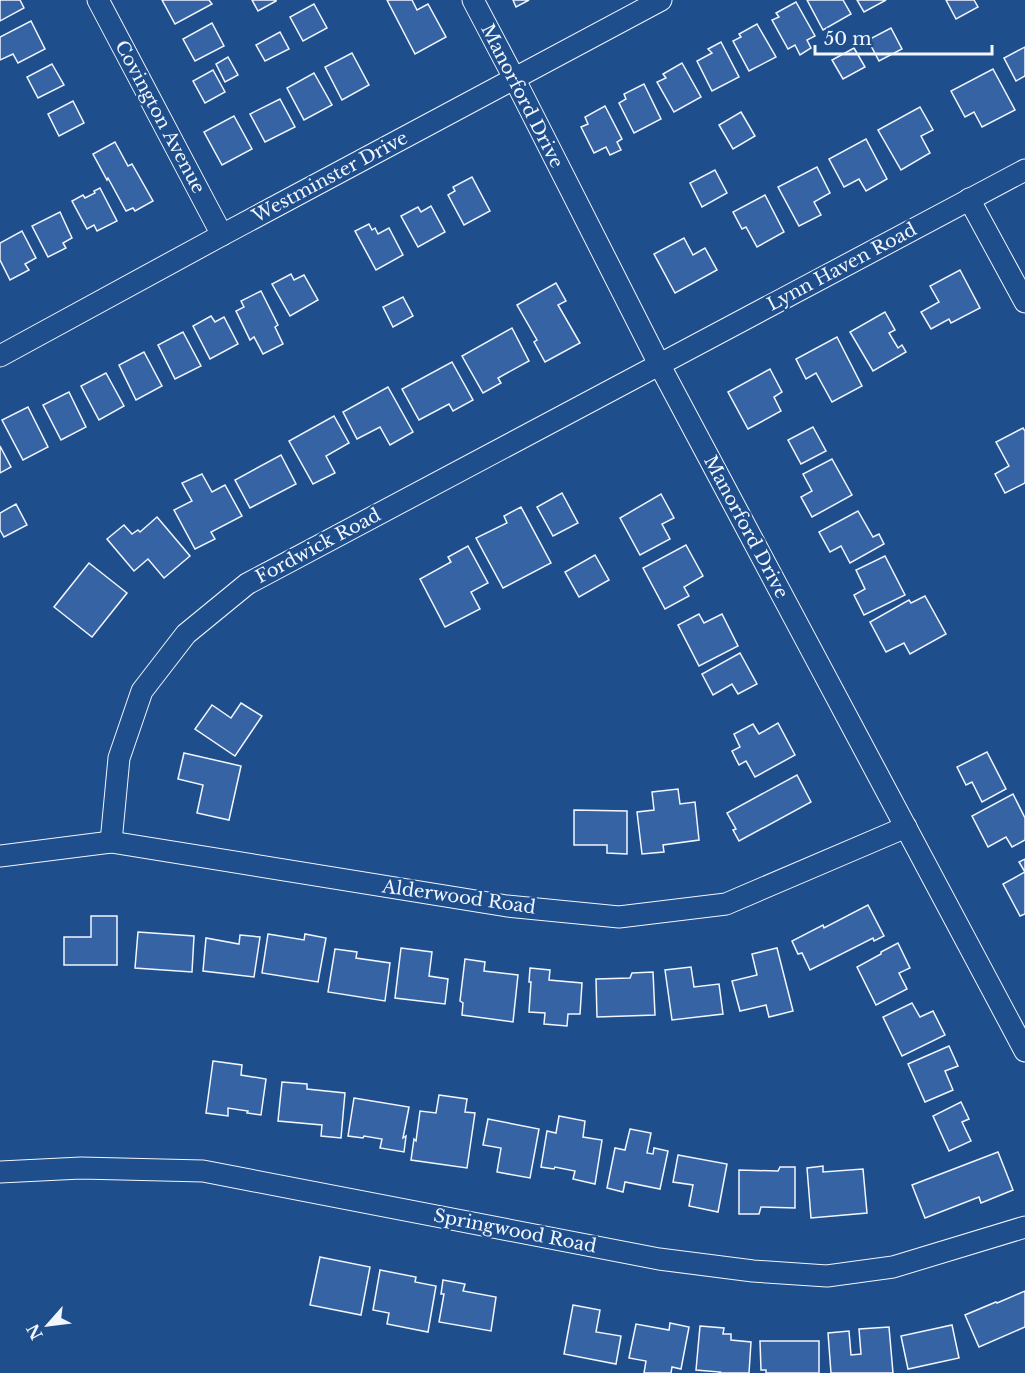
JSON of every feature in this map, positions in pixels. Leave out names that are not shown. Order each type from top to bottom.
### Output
[{"type":"street","name":"Covington Avenue","points":[[98,0],[222,235]]},
{"type":"street","name":"Manorford Drive","points":[[473,0],[660,364],[1025,1051]]},
{"type":"street","name":"Westminster Drive","points":[[0,356],[661,0]]},
{"type":"street","name":"Lynn Haven Road","points":[[660,364],[1025,170]]},
{"type":"street","points":[[969,199],[1025,302]]},
{"type":"street","name":"Fordwick Road","points":[[111,842],[119,758],[142,692],[186,634],[247,584],[660,364]]},
{"type":"street","name":"Alderwood Road","points":[[0,856],[111,842],[507,906],[619,917],[726,904],[906,827]]},
{"type":"street","name":"Springwood Road","points":[[0,1172],[81,1168],[203,1171],[659,1259],[753,1271],[827,1276],[893,1267],[1025,1227]]},
{"type":"building","points":[[0,0],[20,0],[24,8],[0,21]]},
{"type":"building","points":[[162,0],[209,0],[212,4],[175,24]]},
{"type":"building","points":[[252,0],[276,0],[276,1],[258,11]]},
{"type":"building","points":[[387,0],[412,0],[417,10],[428,4],[446,37],[415,54]]},
{"type":"building","points":[[513,0],[529,0],[516,7]]},
{"type":"building","points":[[807,0],[843,0],[851,14],[823,30]]},
{"type":"building","points":[[857,0],[886,0],[864,12]]},
{"type":"building","points":[[946,0],[974,0],[978,7],[956,19]]},
{"type":"building","points":[[796,2],[815,36],[807,40],[811,48],[800,55],[795,45],[788,49],[772,20],[779,17],[776,13]]},
{"type":"building","points":[[314,4],[327,28],[303,41],[290,17]]},
{"type":"building","points":[[31,21],[45,49],[18,63],[13,54],[0,60],[0,37]]},
{"type":"building","points":[[212,23],[224,46],[195,61],[183,39]]},
{"type":"building","points":[[757,24],[776,57],[749,71],[733,41],[741,37],[739,34]]},
{"type":"building","points":[[891,28],[902,49],[879,61],[868,40]]},
{"type":"building","points":[[280,32],[289,49],[265,61],[256,45]]},
{"type":"building","points":[[721,42],[739,77],[712,91],[697,61],[712,53],[708,49]]},
{"type":"building","points":[[1025,47],[1025,76],[1016,81],[1004,58]]},
{"type":"building","points":[[854,48],[865,67],[843,79],[832,60]]},
{"type":"building","points":[[352,53],[369,85],[342,100],[325,67]]},
{"type":"building","points":[[228,57],[238,75],[225,82],[216,64]]},
{"type":"building","points":[[682,63],[701,97],[674,112],[657,82],[666,78],[663,74]]},
{"type":"building","points":[[52,64],[64,85],[38,98],[27,77]]},
{"type":"building","points":[[993,69],[1015,110],[982,127],[974,112],[965,117],[951,91]]},
{"type":"building","points":[[213,70],[225,92],[205,103],[193,81]]},
{"type":"building","points":[[314,73],[332,105],[304,120],[287,88]]},
{"type":"building","points":[[644,84],[661,119],[634,133],[619,103],[626,99],[624,94]]},
{"type":"building","points":[[280,99],[295,127],[265,142],[250,114]]},
{"type":"building","points":[[73,101],[84,123],[59,136],[48,114]]},
{"type":"building","points":[[605,106],[622,139],[617,142],[621,150],[610,155],[606,147],[594,153],[581,127],[588,124],[585,117]]},
{"type":"building","points":[[920,107],[933,130],[921,136],[930,153],[901,170],[878,130]]},
{"type":"building","points":[[741,112],[755,136],[733,149],[719,125]]},
{"type":"building","points":[[234,116],[252,149],[222,165],[204,132]]},
{"type":"building","points":[[866,139],[887,179],[866,191],[859,179],[844,187],[829,159]]},
{"type":"building","points":[[115,142],[128,166],[132,164],[153,201],[135,211],[133,208],[126,211],[93,154]]},
{"type":"building","points":[[817,167],[830,193],[814,202],[821,215],[799,226],[778,187]]},
{"type":"building","points":[[715,170],[727,193],[702,207],[690,183]]},
{"type":"building","points":[[472,177],[490,211],[464,225],[448,195],[455,191],[453,187]]},
{"type":"building","points":[[100,188],[117,221],[97,231],[94,225],[87,229],[72,201],[83,195],[85,198]]},
{"type":"building","points":[[765,195],[784,232],[757,247],[746,227],[742,229],[733,212]]},
{"type":"building","points":[[431,206],[445,232],[418,247],[401,216],[418,207],[421,212]]},
{"type":"building","points":[[60,212],[72,238],[63,243],[66,248],[48,257],[32,226]]},
{"type":"building","points":[[369,224],[378,234],[389,228],[403,255],[376,270],[355,231]]},
{"type":"building","points":[[22,231],[36,258],[25,264],[29,270],[10,280],[0,260],[0,243]]},
{"type":"building","points":[[684,238],[693,255],[705,248],[717,270],[675,293],[654,254]]},
{"type":"building","points":[[960,270],[980,308],[951,323],[949,319],[931,329],[921,312],[939,302],[930,286]]},
{"type":"building","points":[[291,274],[294,280],[304,275],[318,300],[290,316],[272,284]]},
{"type":"building","points":[[556,283],[566,301],[558,305],[580,343],[545,362],[534,342],[537,340],[517,305]]},
{"type":"building","points":[[261,291],[278,325],[275,327],[283,344],[263,354],[254,337],[250,340],[236,311],[244,307],[241,301]]},
{"type":"building","points":[[403,297],[413,316],[393,327],[383,307]]},
{"type":"building","points":[[885,312],[895,330],[889,333],[898,348],[902,345],[906,352],[873,371],[850,332]]},
{"type":"building","points":[[211,316],[215,322],[224,317],[238,344],[210,359],[193,326]]},
{"type":"building","points":[[512,328],[529,361],[498,378],[501,383],[483,393],[462,356]]},
{"type":"building","points":[[183,332],[201,366],[175,379],[158,345]]},
{"type":"building","points":[[837,337],[862,386],[832,402],[816,373],[806,379],[796,359]]},
{"type":"building","points":[[144,352],[162,386],[136,400],[119,365]]},
{"type":"building","points":[[452,362],[473,400],[453,411],[449,404],[419,420],[402,389]]},
{"type":"building","points":[[770,369],[782,392],[774,397],[781,411],[748,429],[728,392]]},
{"type":"building","points":[[106,373],[124,406],[99,420],[81,386]]},
{"type":"building","points":[[388,387],[413,432],[390,445],[380,427],[357,439],[343,412]]},
{"type":"building","points":[[69,392],[86,427],[61,440],[43,405]]},
{"type":"building","points":[[28,407],[48,447],[23,460],[2,420]]},
{"type":"building","points":[[334,416],[349,443],[326,456],[335,473],[313,484],[289,441]]},
{"type":"building","points":[[813,427],[826,451],[801,464],[788,440]]},
{"type":"building","points":[[1023,428],[1025,431],[1025,483],[1005,493],[995,474],[1009,466],[996,442]]},
{"type":"building","points":[[0,446],[11,467],[0,473]]},
{"type":"building","points":[[281,455],[296,484],[250,508],[235,480]]},
{"type":"building","points":[[832,459],[852,495],[812,517],[801,497],[812,491],[803,474]]},
{"type":"building","points":[[202,474],[212,492],[225,485],[242,516],[211,532],[215,539],[195,549],[174,510],[192,501],[182,483]]},
{"type":"building","points":[[562,493],[578,523],[553,536],[537,507]]},
{"type":"building","points":[[661,494],[674,518],[662,524],[670,539],[640,555],[620,518]]},
{"type":"building","points":[[16,504],[27,525],[4,537],[0,530],[0,513]]},
{"type":"building","points":[[521,507],[551,563],[503,588],[476,538],[507,523],[504,516]]},
{"type":"building","points":[[858,511],[873,537],[879,534],[884,544],[850,563],[841,546],[830,552],[819,532]]},
{"type":"building","points":[[157,517],[190,556],[164,578],[148,559],[134,571],[107,539],[124,525],[132,534],[138,530],[140,532]]},
{"type":"building","points":[[686,545],[703,576],[684,587],[689,596],[665,609],[643,568]]},
{"type":"building","points":[[468,546],[488,583],[471,592],[480,609],[445,627],[420,579],[451,562],[448,557]]},
{"type":"building","points":[[595,555],[609,580],[579,597],[565,572]]},
{"type":"building","points":[[885,556],[905,595],[864,615],[854,595],[865,589],[856,570]]},
{"type":"building","points":[[89,563],[127,593],[92,637],[54,607]]},
{"type":"building","points":[[925,596],[946,634],[910,654],[904,643],[886,652],[870,622],[909,600],[911,603]]},
{"type":"building","points":[[699,614],[704,623],[722,614],[738,646],[699,666],[678,625]]},
{"type":"building","points":[[740,653],[757,684],[738,694],[732,684],[713,695],[702,674]]},
{"type":"building","points":[[241,703],[262,716],[235,756],[195,729],[212,705],[231,718]]},
{"type":"building","points":[[778,723],[795,755],[755,777],[746,761],[739,765],[732,751],[740,747],[734,734],[753,724],[759,734]]},
{"type":"building","points":[[987,752],[1006,789],[982,802],[972,782],[966,785],[957,767]]},
{"type":"building","points":[[184,753],[241,766],[229,820],[197,813],[203,785],[178,779]]},
{"type":"building","points":[[797,775],[811,802],[739,841],[733,830],[736,829],[727,813]]},
{"type":"building","points":[[678,789],[680,804],[695,802],[699,840],[663,845],[664,852],[642,854],[637,812],[654,810],[652,792]]},
{"type":"building","points":[[1013,794],[1025,818],[1025,840],[1012,847],[1006,837],[988,847],[972,816]]},
{"type":"building","points":[[574,810],[627,811],[627,854],[607,853],[607,845],[574,845]]},
{"type":"building","points":[[1025,859],[1025,872],[1019,862]]},
{"type":"building","points":[[1025,872],[1025,914],[1020,916],[1003,884]]},
{"type":"building","points":[[868,905],[884,936],[874,941],[873,938],[810,970],[802,953],[798,954],[792,941],[823,925],[824,928]]},
{"type":"building","points":[[91,916],[117,916],[117,965],[64,965],[64,937],[91,937]]},
{"type":"building","points":[[138,932],[194,936],[192,972],[135,968]]},
{"type":"building","points":[[268,934],[304,940],[305,934],[326,938],[318,982],[262,973]]},
{"type":"building","points":[[240,935],[260,937],[254,977],[203,971],[206,938],[239,944]]},
{"type":"building","points":[[898,943],[910,968],[899,973],[907,989],[876,1005],[857,967]]},
{"type":"building","points":[[401,948],[432,952],[429,976],[448,979],[445,1004],[395,998]]},
{"type":"building","points":[[777,948],[793,1011],[769,1017],[766,1005],[740,1011],[732,981],[757,975],[752,954]]},
{"type":"building","points":[[335,949],[357,952],[356,958],[390,963],[385,1001],[328,992]]},
{"type":"building","points":[[465,959],[485,962],[484,971],[518,975],[513,1022],[462,1015],[463,1003],[460,1001]]},
{"type":"building","points":[[691,967],[694,987],[719,984],[723,1014],[672,1020],[665,970]]},
{"type":"building","points":[[530,968],[550,970],[549,980],[582,983],[580,1014],[568,1014],[567,1026],[544,1024],[545,1013],[529,1012]]},
{"type":"building","points":[[653,972],[655,1015],[597,1017],[596,979],[630,978],[632,973]]},
{"type":"building","points":[[912,1003],[920,1017],[933,1011],[945,1035],[902,1056],[883,1017]]},
{"type":"building","points":[[949,1046],[958,1066],[945,1071],[953,1090],[925,1102],[908,1064]]},
{"type":"building","points":[[213,1061],[242,1065],[241,1075],[266,1079],[261,1115],[228,1108],[228,1116],[206,1113]]},
{"type":"building","points":[[282,1082],[307,1084],[307,1089],[345,1093],[341,1138],[321,1136],[322,1125],[278,1121]]},
{"type":"building","points":[[439,1095],[467,1099],[465,1112],[475,1113],[467,1168],[411,1160],[420,1111],[436,1113]]},
{"type":"building","points":[[354,1098],[409,1107],[403,1138],[406,1136],[404,1152],[380,1148],[382,1139],[348,1136]]},
{"type":"building","points":[[961,1102],[969,1119],[962,1122],[971,1141],[949,1151],[933,1116]]},
{"type":"building","points":[[559,1116],[585,1121],[583,1137],[602,1140],[595,1184],[573,1179],[575,1171],[541,1167],[547,1131],[556,1133]]},
{"type":"building","points":[[488,1119],[539,1129],[530,1178],[497,1172],[501,1148],[483,1145]]},
{"type":"building","points":[[630,1129],[651,1133],[647,1153],[653,1154],[654,1148],[668,1151],[660,1189],[625,1182],[623,1192],[607,1188],[615,1148],[625,1150]]},
{"type":"building","points":[[998,1152],[1013,1190],[981,1203],[979,1197],[925,1218],[912,1185]]},
{"type":"building","points":[[678,1155],[727,1164],[718,1212],[689,1206],[693,1185],[673,1182]]},
{"type":"building","points":[[823,1166],[823,1172],[863,1169],[867,1213],[811,1218],[807,1168]]},
{"type":"building","points":[[780,1167],[795,1167],[795,1208],[761,1207],[759,1214],[739,1214],[739,1170],[778,1171]]},
{"type":"building","points":[[320,1257],[370,1267],[361,1315],[310,1305]]},
{"type":"building","points":[[380,1270],[416,1277],[415,1282],[436,1286],[428,1332],[387,1324],[389,1313],[373,1310]]},
{"type":"building","points":[[443,1280],[465,1284],[463,1291],[496,1297],[491,1331],[439,1322],[444,1294],[441,1294]]},
{"type":"building","points":[[1025,1291],[1025,1327],[979,1347],[965,1315]]},
{"type":"building","points":[[573,1305],[600,1310],[596,1332],[621,1336],[616,1364],[564,1354]]},
{"type":"building","points":[[670,1323],[689,1327],[681,1369],[672,1367],[671,1373],[644,1373],[646,1361],[629,1358],[636,1324],[669,1330]]},
{"type":"building","points":[[952,1325],[959,1358],[908,1369],[901,1336]]},
{"type":"building","points":[[700,1326],[724,1328],[723,1334],[731,1334],[731,1340],[751,1342],[749,1373],[696,1370]]},
{"type":"building","points":[[889,1327],[893,1373],[831,1373],[828,1333],[849,1331],[851,1355],[861,1354],[859,1329]]},
{"type":"building","points":[[760,1341],[819,1341],[819,1373],[766,1373],[766,1370],[761,1370]]}]
